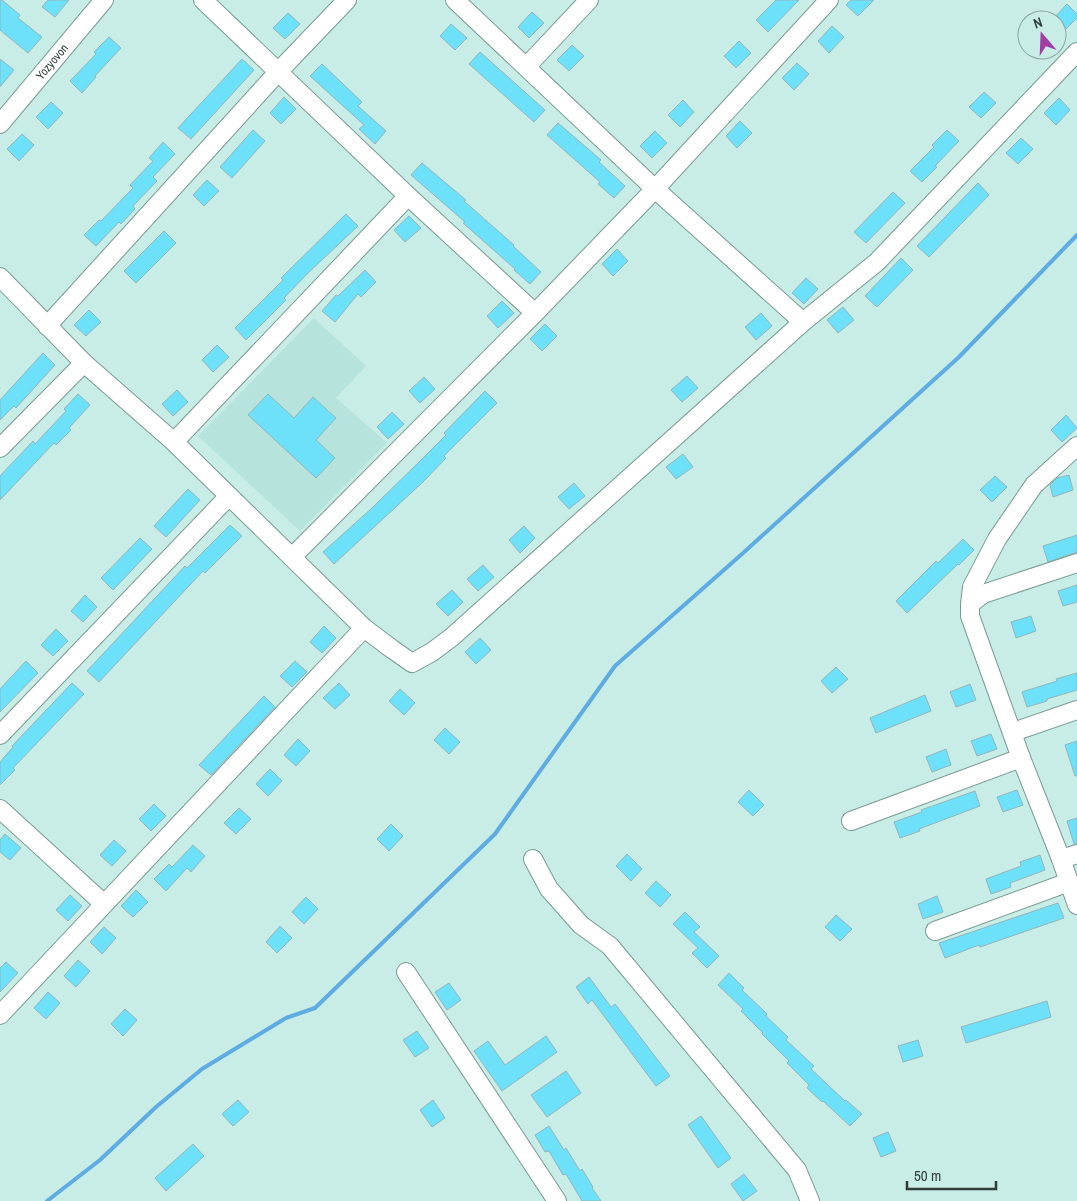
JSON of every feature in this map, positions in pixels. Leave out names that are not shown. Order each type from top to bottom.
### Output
[{"type":"street","name":"Yozyovon","points":[[0,124],[104,0]]},
{"type":"street","points":[[203,0],[408,196],[535,313]]},
{"type":"street","points":[[47,326],[279,71],[347,0]]},
{"type":"street","points":[[455,0],[655,189],[802,322]]},
{"type":"street","points":[[527,66],[589,0]]},
{"type":"street","points":[[292,557],[535,313],[655,189],[829,0]]},
{"type":"street","points":[[0,278],[84,363],[174,442],[364,628],[412,663],[432,652],[452,637],[802,322],[877,262],[1077,52]]},
{"type":"street","points":[[174,442],[408,196]]},
{"type":"street","points":[[0,448],[84,363]]},
{"type":"street","points":[[1077,446],[1034,485],[997,539],[972,587],[970,604],[970,616],[1021,758],[1069,856],[1069,882],[1077,905]]},
{"type":"street","points":[[0,735],[229,496]]},
{"type":"street","points":[[970,604],[982,594],[1077,563]]},
{"type":"street","points":[[0,1015],[364,628]]},
{"type":"street","points":[[1013,732],[1077,710]]},
{"type":"street","points":[[851,821],[1021,758]]},
{"type":"street","points":[[0,809],[104,904]]},
{"type":"street","points":[[533,858],[549,889],[581,925],[610,946],[797,1170],[810,1201]]},
{"type":"street","points":[[935,931],[1069,882]]},
{"type":"street","points":[[406,972],[557,1201]]},
{"type":"shaded area","points":[[314,318],[366,366],[336,398],[387,443],[300,531],[198,436]]},
{"type":"building","points":[[0,0],[20,15],[18,18],[42,37],[28,53],[0,30]]},
{"type":"building","points":[[48,0],[69,0],[55,17],[42,7]]},
{"type":"building","points":[[776,0],[799,0],[768,32],[756,20]]},
{"type":"building","points":[[851,0],[874,0],[858,16],[846,5]]},
{"type":"building","points":[[1067,4],[1077,14],[1077,18],[1067,28],[1067,10],[1061,10]]},
{"type":"building","points":[[532,12],[544,23],[529,38],[518,27]]},
{"type":"building","points":[[288,13],[300,24],[285,39],[273,28]]},
{"type":"building","points":[[451,24],[467,38],[455,50],[440,36]]},
{"type":"building","points":[[832,26],[844,37],[829,53],[818,41]]},
{"type":"building","points":[[109,37],[121,48],[82,93],[70,81],[96,54],[94,52]]},
{"type":"building","points":[[739,41],[751,53],[736,68],[724,56]]},
{"type":"building","points":[[572,45],[584,56],[569,71],[557,60]]},
{"type":"building","points":[[480,52],[545,110],[534,122],[469,64]]},
{"type":"building","points":[[0,59],[14,70],[0,87]]},
{"type":"building","points":[[242,59],[254,70],[191,139],[178,128]]},
{"type":"building","points":[[797,63],[809,74],[794,90],[782,78]]},
{"type":"building","points":[[322,64],[362,102],[358,106],[386,131],[375,144],[359,129],[364,125],[310,76]]},
{"type":"building","points":[[984,92],[996,103],[981,118],[969,107]]},
{"type":"building","points":[[284,97],[296,109],[281,124],[270,113]]},
{"type":"building","points":[[1059,98],[1070,110],[1056,125],[1044,113]]},
{"type":"building","points":[[683,100],[694,112],[680,127],[668,115]]},
{"type":"building","points":[[51,102],[63,113],[48,129],[36,117]]},
{"type":"building","points":[[740,121],[752,133],[737,148],[726,136]]},
{"type":"building","points":[[558,123],[601,160],[599,162],[625,186],[614,198],[598,184],[600,182],[547,135]]},
{"type":"building","points":[[253,130],[265,141],[232,178],[220,167]]},
{"type":"building","points":[[947,130],[959,141],[922,182],[910,171],[934,147],[932,145]]},
{"type":"building","points":[[655,131],[667,143],[652,158],[640,146]]},
{"type":"building","points":[[22,134],[34,145],[19,161],[7,149]]},
{"type":"building","points":[[1021,138],[1033,149],[1018,164],[1006,153]]},
{"type":"building","points":[[163,142],[175,154],[153,177],[157,181],[133,206],[135,209],[121,224],[119,222],[96,246],[84,235],[99,220],[101,221],[133,188],[130,185],[153,161],[149,158]]},
{"type":"building","points":[[422,163],[466,200],[464,201],[514,245],[541,272],[530,284],[463,223],[465,222],[411,175]]},
{"type":"building","points":[[207,180],[219,191],[204,206],[193,195]]},
{"type":"building","points":[[978,183],[989,195],[929,257],[917,246]]},
{"type":"building","points":[[893,192],[905,203],[866,243],[854,232]]},
{"type":"building","points":[[346,214],[358,226],[307,274],[284,298],[286,300],[246,340],[235,328],[283,280],[281,278]]},
{"type":"building","points":[[409,216],[421,228],[405,242],[394,230]]},
{"type":"building","points":[[164,231],[176,243],[136,283],[124,271]]},
{"type":"building","points":[[617,249],[628,261],[613,276],[602,264]]},
{"type":"building","points":[[901,258],[913,270],[877,307],[865,296]]},
{"type":"building","points":[[365,270],[376,282],[361,297],[358,294],[335,322],[322,311],[336,295],[338,296]]},
{"type":"building","points":[[806,278],[818,289],[804,304],[792,293]]},
{"type":"building","points":[[502,301],[514,313],[498,328],[487,316]]},
{"type":"building","points":[[843,307],[854,320],[838,333],[827,320]]},
{"type":"building","points":[[89,310],[101,322],[86,336],[74,325]]},
{"type":"building","points":[[761,313],[772,326],[756,340],[745,327]]},
{"type":"building","points":[[545,324],[557,336],[542,351],[530,339]]},
{"type":"building","points":[[217,345],[229,357],[213,372],[202,360]]},
{"type":"building","points":[[43,353],[55,365],[16,408],[14,406],[0,420],[0,400]]},
{"type":"building","points":[[687,376],[698,388],[682,402],[671,390]]},
{"type":"building","points":[[424,377],[435,389],[420,403],[409,391]]},
{"type":"building","points":[[177,390],[188,402],[173,416],[162,404]]},
{"type":"building","points":[[485,391],[497,403],[444,456],[446,458],[423,482],[334,564],[323,552],[420,461]]},
{"type":"building","points":[[78,394],[90,405],[69,428],[71,430],[56,445],[54,443],[0,500],[0,476],[33,441],[35,444],[66,411],[64,409]]},
{"type":"building","points":[[268,394],[294,418],[313,397],[336,418],[316,440],[335,458],[316,478],[248,415]]},
{"type":"building","points":[[392,412],[404,424],[388,439],[377,427]]},
{"type":"building","points":[[1066,415],[1077,428],[1062,442],[1051,430]]},
{"type":"building","points":[[683,454],[693,467],[676,479],[666,467]]},
{"type":"building","points":[[1069,475],[1073,490],[1053,497],[1050,485],[1057,478]]},
{"type":"building","points":[[995,476],[1007,487],[992,502],[980,490]]},
{"type":"building","points":[[574,483],[585,496],[569,509],[558,497]]},
{"type":"building","points":[[188,489],[200,500],[166,537],[154,526]]},
{"type":"building","points":[[230,525],[242,536],[205,573],[203,571],[99,682],[87,671],[185,566],[187,568]]},
{"type":"building","points":[[524,526],[535,538],[520,553],[509,540]]},
{"type":"building","points":[[1077,535],[1077,552],[1048,562],[1043,546]]},
{"type":"building","points":[[140,538],[152,549],[113,590],[101,578]]},
{"type":"building","points":[[963,539],[974,550],[907,613],[896,601],[936,561],[938,563]]},
{"type":"building","points":[[483,565],[494,577],[478,591],[467,579]]},
{"type":"building","points":[[1077,585],[1077,602],[1063,606],[1058,591]]},
{"type":"building","points":[[452,590],[463,602],[448,616],[436,604]]},
{"type":"building","points":[[85,595],[97,607],[83,622],[71,611]]},
{"type":"building","points":[[1031,616],[1036,631],[1016,638],[1011,622]]},
{"type":"building","points":[[324,626],[336,638],[322,653],[310,642]]},
{"type":"building","points":[[56,629],[68,641],[53,656],[41,645]]},
{"type":"building","points":[[480,638],[491,650],[476,664],[465,652]]},
{"type":"building","points":[[26,661],[38,673],[0,712],[0,689]]},
{"type":"building","points":[[295,661],[307,672],[292,687],[280,676]]},
{"type":"building","points":[[836,667],[848,679],[832,693],[821,681]]},
{"type":"building","points":[[1077,673],[1077,690],[1027,707],[1022,692]]},
{"type":"building","points":[[72,683],[84,694],[13,768],[15,770],[0,785],[0,762],[12,746]]},
{"type":"building","points":[[339,683],[350,695],[335,709],[323,698]]},
{"type":"building","points":[[970,684],[976,700],[956,707],[950,692]]},
{"type":"building","points":[[400,689],[415,703],[404,715],[389,701]]},
{"type":"building","points":[[925,695],[931,711],[876,733],[870,718]]},
{"type":"building","points":[[264,696],[275,707],[211,775],[199,765]]},
{"type":"building","points":[[445,728],[460,742],[449,754],[434,740]]},
{"type":"building","points":[[991,734],[997,749],[977,756],[971,741]]},
{"type":"building","points":[[298,739],[310,751],[296,766],[284,755]]},
{"type":"building","points":[[1077,741],[1077,776],[1075,776],[1065,745]]},
{"type":"building","points":[[946,749],[951,765],[932,772],[926,757]]},
{"type":"building","points":[[270,769],[282,781],[268,796],[256,784]]},
{"type":"building","points":[[749,790],[764,805],[753,816],[738,802]]},
{"type":"building","points":[[1017,790],[1023,805],[1003,812],[997,797]]},
{"type":"building","points":[[975,791],[980,806],[900,838],[894,822],[922,812],[921,810]]},
{"type":"building","points":[[154,804],[166,816],[151,831],[139,819]]},
{"type":"building","points":[[239,808],[251,819],[236,834],[224,823]]},
{"type":"building","points":[[1077,818],[1077,844],[1074,844],[1067,821]]},
{"type":"building","points":[[391,824],[403,836],[389,851],[377,839]]},
{"type":"building","points":[[5,834],[21,848],[10,860],[0,852],[0,840]]},
{"type":"building","points":[[114,840],[126,851],[112,866],[100,855]]},
{"type":"building","points":[[193,845],[205,856],[191,872],[187,868],[166,891],[154,879],[169,864],[172,867]]},
{"type":"building","points":[[627,854],[642,869],[631,881],[616,866]]},
{"type":"building","points":[[1040,855],[1045,870],[1010,883],[1011,887],[991,894],[986,879],[1021,866],[1020,862]]},
{"type":"building","points":[[656,881],[671,895],[660,907],[645,893]]},
{"type":"building","points":[[136,890],[148,902],[133,917],[121,906]]},
{"type":"building","points":[[70,895],[82,906],[68,921],[56,910]]},
{"type":"building","points":[[937,896],[943,912],[923,919],[918,904]]},
{"type":"building","points":[[306,897],[318,909],[304,924],[292,912]]},
{"type":"building","points":[[1058,903],[1064,918],[945,958],[939,943]]},
{"type":"building","points":[[685,912],[700,927],[694,932],[719,956],[707,968],[692,953],[698,948],[673,924]]},
{"type":"building","points":[[836,915],[852,929],[840,941],[825,927]]},
{"type":"building","points":[[280,926],[292,938],[277,953],[266,942]]},
{"type":"building","points":[[104,927],[116,938],[102,954],[90,942]]},
{"type":"building","points":[[78,960],[90,971],[76,987],[64,976]]},
{"type":"building","points":[[6,962],[18,973],[0,992],[0,968]]},
{"type":"building","points":[[729,973],[744,988],[742,990],[788,1037],[786,1040],[814,1066],[811,1069],[862,1114],[850,1126],[807,1088],[809,1085],[787,1063],[789,1061],[741,1011],[743,1009],[718,985]]},
{"type":"building","points":[[589,977],[611,1007],[615,1004],[670,1076],[656,1086],[592,1000],[588,1004],[576,987]]},
{"type":"building","points":[[449,983],[461,1000],[447,1010],[435,992]]},
{"type":"building","points":[[48,992],[60,1003],[46,1019],[34,1008]]},
{"type":"building","points":[[1047,1001],[1051,1017],[966,1043],[961,1027]]},
{"type":"building","points":[[125,1009],[137,1020],[123,1036],[111,1024]]},
{"type":"building","points":[[417,1031],[429,1048],[415,1057],[403,1040]]},
{"type":"building","points":[[546,1036],[557,1052],[502,1091],[474,1051],[488,1041],[505,1065]]},
{"type":"building","points":[[918,1040],[923,1056],[903,1062],[898,1046]]},
{"type":"building","points":[[566,1071],[581,1093],[547,1117],[531,1095]]},
{"type":"building","points":[[238,1100],[249,1112],[233,1126],[222,1114]]},
{"type":"building","points":[[433,1100],[445,1118],[432,1127],[420,1110]]},
{"type":"building","points":[[701,1116],[731,1158],[718,1168],[688,1125]]},
{"type":"building","points":[[549,1126],[564,1150],[566,1148],[580,1171],[582,1169],[601,1201],[582,1201],[566,1174],[563,1175],[549,1151],[545,1152],[535,1135]]},
{"type":"building","points":[[888,1132],[896,1151],[881,1157],[873,1138]]},
{"type":"building","points":[[193,1144],[204,1156],[166,1191],[155,1178]]},
{"type":"building","points":[[744,1174],[757,1191],[743,1201],[731,1184]]},
{"type":"waterway","points":[[47,1201],[100,1160],[156,1107],[202,1069],[286,1018],[315,1008],[495,834],[615,666],[742,554],[959,357],[1077,235]]}]
